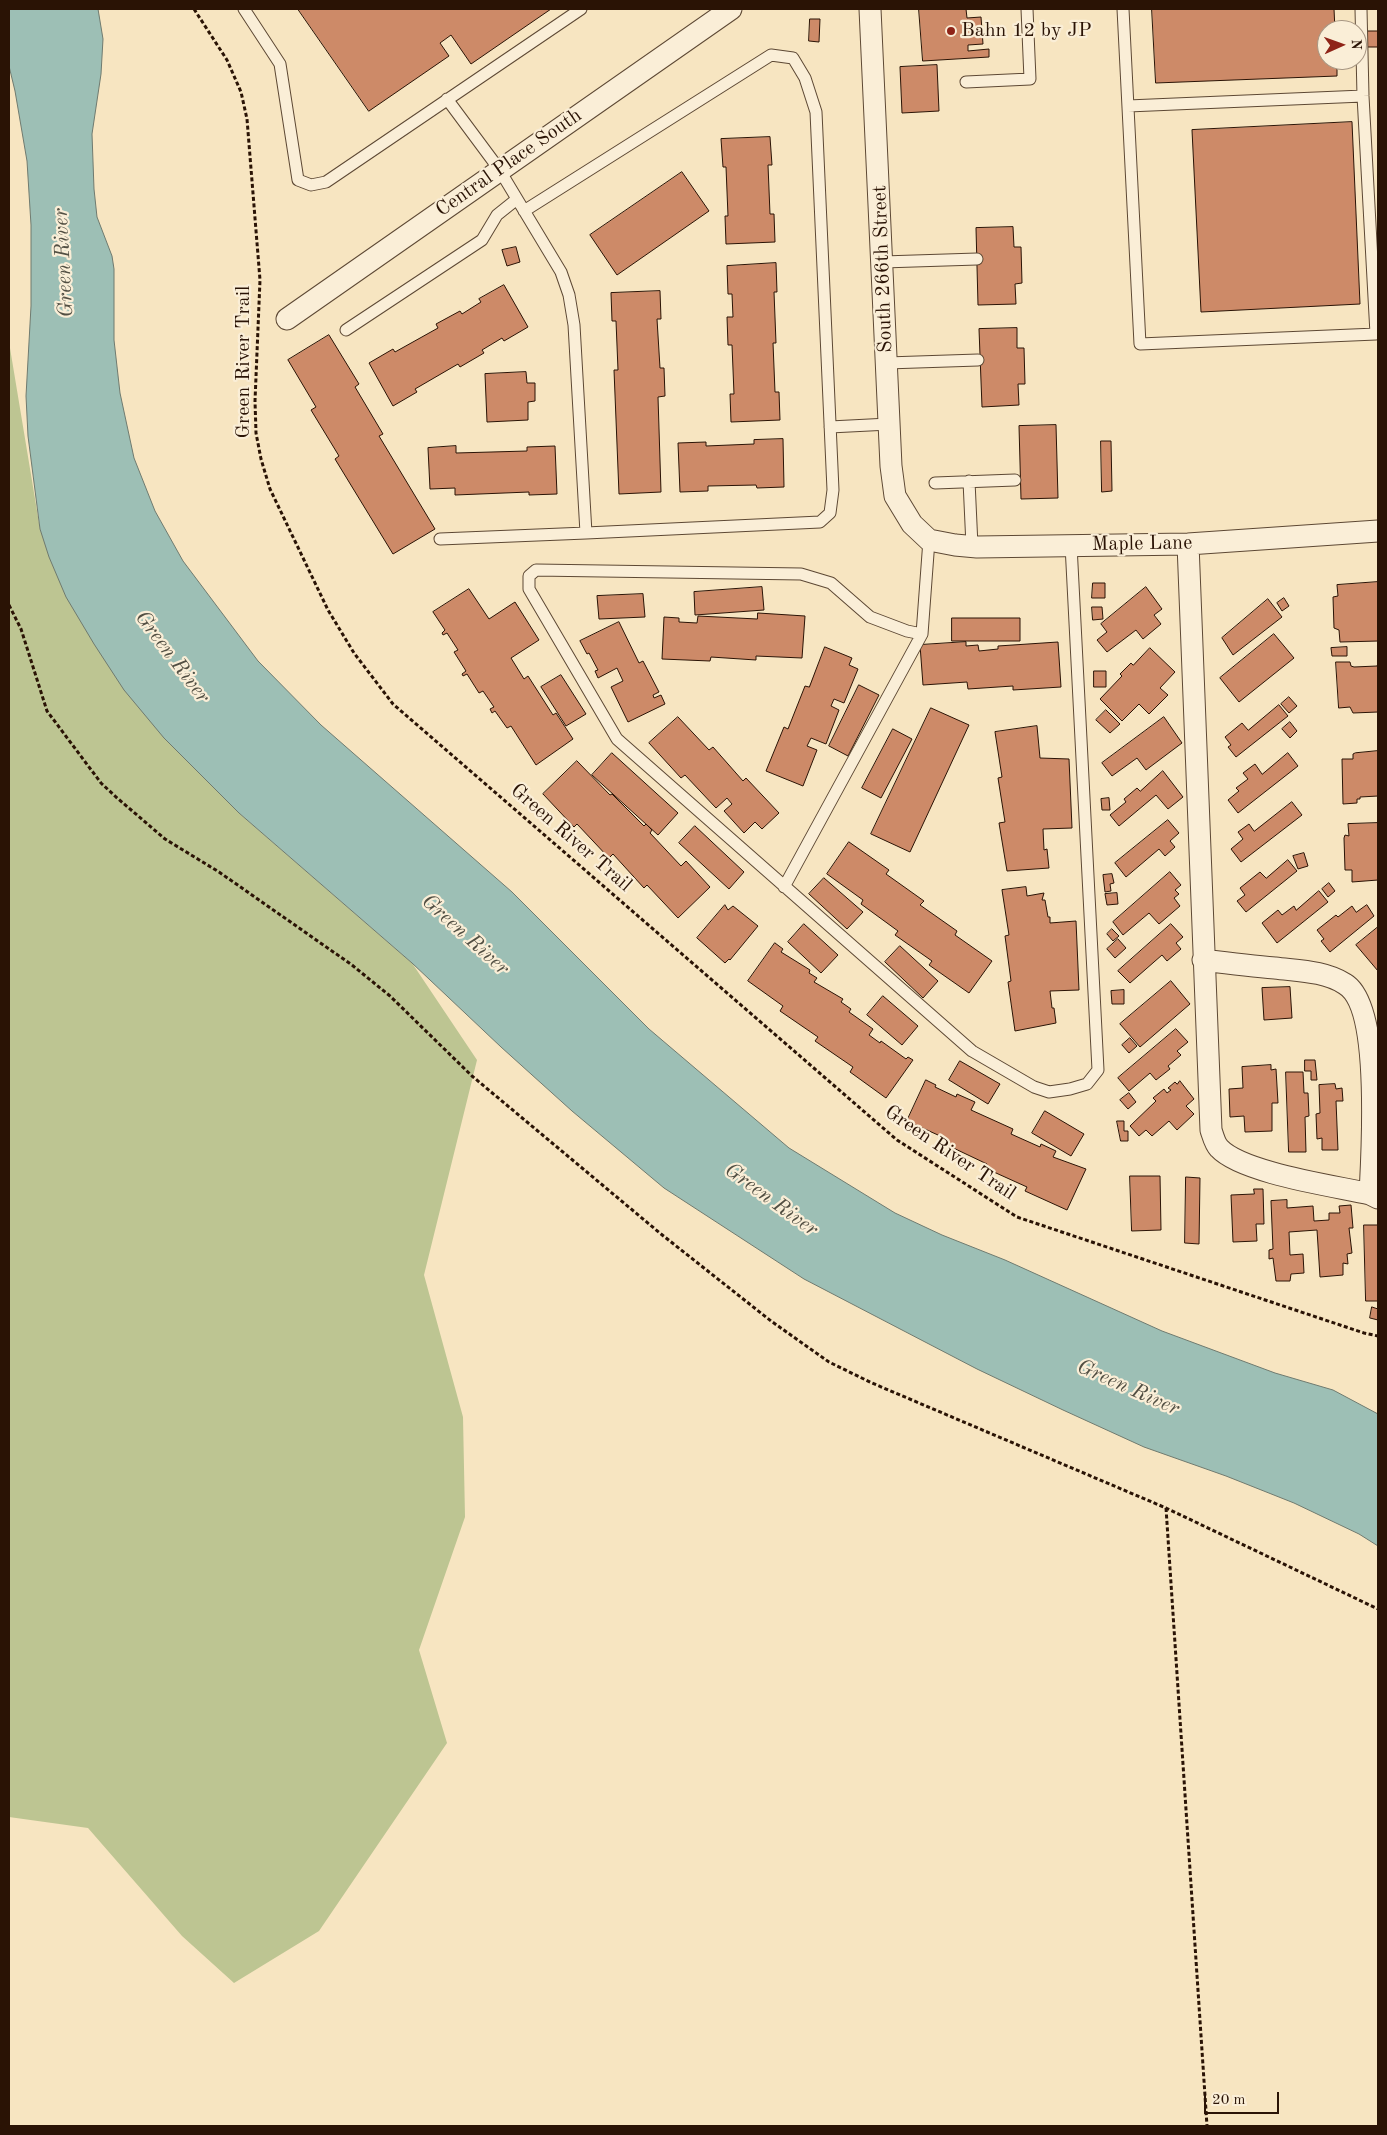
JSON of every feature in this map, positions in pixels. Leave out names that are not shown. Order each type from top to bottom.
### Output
[{"type":"street","name":"Central Place South","points":[[287,319],[731,9]]},
{"type":"street","name":"South 266th Street","points":[[870,9],[891,466],[895,496],[912,524],[929,540]]},
{"type":"street","name":"Maple Lane","points":[[929,540],[972,546],[1188,544],[1378,531]]},
{"type":"street","points":[[1188,544],[1203,960],[1211,1130],[1218,1148],[1240,1162],[1259,1169],[1374,1196],[1370,1047],[1357,994],[1346,984],[1320,973],[1203,960]]},
{"type":"lane","points":[[244,9],[280,64],[298,180],[311,184],[326,182],[581,9]]},
{"type":"lane","points":[[966,82],[1030,79],[1027,9]]},
{"type":"lane","points":[[1123,9],[1140,344],[1376,334],[1363,96],[1361,9]]},
{"type":"lane","points":[[440,538],[586,534],[820,522],[830,513],[832,498],[830,428],[816,112],[805,78],[793,58],[771,55],[524,211]]},
{"type":"lane","points":[[1128,106],[1363,96]]},
{"type":"lane","points":[[447,100],[499,170],[561,272],[572,310],[574,325],[586,534]]},
{"type":"lane","points":[[346,330],[482,240],[497,215],[517,199]]},
{"type":"lane","points":[[883,262],[977,259]]},
{"type":"lane","points":[[886,363],[978,360]]},
{"type":"lane","points":[[830,428],[889,424]]},
{"type":"lane","points":[[935,483],[1014,480]]},
{"type":"lane","points":[[969,482],[972,546]]},
{"type":"lane","points":[[784,887],[922,634],[929,540]]},
{"type":"lane","points":[[922,634],[907,631],[870,617],[831,583],[801,574],[536,570],[529,576],[529,589],[616,739],[972,1051],[1034,1087],[1049,1092],[1087,1084],[1098,1070],[1071,545]]},
{"type":"path","name":"Green River Trail","points":[[194,9],[227,60],[241,92],[247,119],[260,280],[255,401],[256,433],[261,460],[270,489],[328,610],[354,653],[394,704],[898,1140],[1017,1217],[1364,1333],[1378,1336]]},
{"type":"path","points":[[9,605],[22,629],[47,711],[102,783],[165,839],[219,872],[352,965],[390,996],[472,1076],[661,1234],[747,1302],[829,1362],[872,1383],[1166,1508],[1378,1609]]},
{"type":"path","points":[[1166,1508],[1208,2126]]},
{"type":"green space","points":[[9,342],[40,529],[239,813],[412,963],[477,1060],[424,1275],[463,1417],[465,1517],[419,1650],[447,1743],[319,1931],[234,1983],[182,1936],[88,1828],[9,1817]]},
{"type":"water","name":"Green River","points":[[9,9],[98,9],[103,39],[101,74],[92,134],[94,189],[97,217],[112,256],[114,269],[114,340],[120,393],[134,458],[155,511],[183,561],[258,661],[321,725],[512,892],[649,1029],[789,1148],[895,1213],[942,1235],[1005,1260],[1162,1331],[1275,1373],[1333,1390],[1378,1414],[1378,1546],[1359,1534],[1294,1503],[1226,1476],[1144,1447],[977,1369],[804,1279],[664,1188],[572,1111],[412,963],[239,813],[164,738],[124,690],[66,597],[49,557],[40,529],[28,436],[26,396],[31,306],[31,225],[27,161],[9,66]]},
{"type":"building","points":[[298,9],[551,9],[471,64],[451,35],[440,43],[449,56],[369,111]]},
{"type":"building","name":"Bahn 12 by JP","points":[[919,9],[966,9],[967,18],[981,17],[983,44],[968,45],[968,51],[989,49],[989,57],[923,61]]},
{"type":"building","points":[[1152,9],[1334,9],[1335,20],[1317,20],[1317,70],[1337,70],[1337,76],[1156,83]]},
{"type":"building","points":[[810,19],[820,19],[819,42],[809,41]]},
{"type":"building","points":[[1367,31],[1378,31],[1378,47],[1367,47]]},
{"type":"building","points":[[937,65],[939,111],[902,113],[900,67]]},
{"type":"building","points":[[1352,122],[1360,304],[1201,312],[1192,130]]},
{"type":"building","points":[[770,137],[772,165],[768,165],[770,214],[774,214],[775,242],[726,244],[725,216],[728,216],[726,167],[723,167],[721,139]]},
{"type":"building","points":[[682,172],[709,211],[617,275],[590,235]]},
{"type":"building","points":[[1013,227],[1014,247],[1021,247],[1022,283],[1015,284],[1016,304],[978,305],[976,228]]},
{"type":"building","points":[[516,247],[520,262],[507,266],[502,250]]},
{"type":"building","points":[[776,263],[777,292],[774,292],[776,343],[773,343],[775,392],[779,392],[780,420],[731,422],[730,394],[734,394],[732,345],[728,345],[727,317],[733,317],[732,294],[728,294],[727,266]]},
{"type":"building","points":[[504,285],[528,327],[504,341],[502,338],[482,350],[484,353],[460,367],[458,364],[415,389],[417,392],[393,406],[369,363],[393,349],[395,352],[438,328],[436,324],[460,311],[462,314],[481,302],[479,299]]},
{"type":"building","points":[[660,291],[661,319],[657,319],[660,368],[664,368],[665,396],[658,397],[661,492],[619,494],[614,370],[618,370],[616,321],[612,321],[611,293]]},
{"type":"building","points":[[1017,328],[1017,348],[1024,348],[1025,384],[1018,384],[1019,405],[982,407],[979,329]]},
{"type":"building","points":[[329,335],[359,384],[355,387],[383,434],[379,436],[435,529],[393,554],[335,459],[339,456],[311,410],[316,407],[288,360]]},
{"type":"building","points":[[526,372],[527,383],[535,383],[535,401],[528,402],[528,420],[487,422],[485,374]]},
{"type":"building","points":[[1056,425],[1058,498],[1021,499],[1019,426]]},
{"type":"building","points":[[783,439],[784,487],[757,488],[756,485],[708,486],[708,491],[680,492],[678,443],[706,442],[706,446],[754,444],[754,440]]},
{"type":"building","points":[[1101,441],[1111,441],[1112,491],[1102,492]]},
{"type":"building","points":[[456,446],[456,453],[527,451],[527,447],[555,446],[557,494],[529,495],[529,492],[455,495],[455,488],[430,489],[428,448]]},
{"type":"building","points":[[1378,582],[1378,641],[1340,642],[1339,630],[1334,628],[1333,597],[1338,596],[1337,585]]},
{"type":"building","points":[[1093,583],[1105,583],[1105,598],[1092,598]]},
{"type":"building","points":[[762,587],[764,610],[695,615],[694,592]]},
{"type":"building","points":[[1146,587],[1162,609],[1154,615],[1161,624],[1143,639],[1136,630],[1107,652],[1097,640],[1107,632],[1101,624]]},
{"type":"building","points":[[469,589],[489,619],[515,602],[539,640],[511,658],[524,679],[528,676],[553,715],[556,713],[573,739],[536,765],[511,726],[507,728],[495,711],[492,713],[490,709],[494,707],[483,691],[479,693],[467,674],[463,676],[462,674],[466,671],[454,652],[458,650],[447,633],[443,635],[442,633],[445,630],[433,612]]},
{"type":"building","points":[[643,594],[645,617],[599,619],[597,596]]},
{"type":"building","points":[[1284,598],[1289,606],[1282,611],[1277,603]]},
{"type":"building","points":[[1268,599],[1282,617],[1233,655],[1222,638]]},
{"type":"building","points":[[1092,607],[1102,607],[1103,619],[1093,620]]},
{"type":"building","points":[[758,613],[805,616],[802,658],[756,656],[756,660],[711,657],[710,661],[662,659],[664,617],[679,618],[679,622],[697,623],[698,616],[757,619]]},
{"type":"building","points":[[952,618],[1020,618],[1020,641],[952,641]]},
{"type":"building","points":[[619,622],[639,663],[643,661],[659,692],[653,695],[654,698],[661,695],[665,704],[628,722],[611,687],[623,681],[617,668],[598,678],[595,671],[598,670],[580,641]]},
{"type":"building","points":[[1274,634],[1294,658],[1239,702],[1220,678]]},
{"type":"building","points":[[966,642],[966,646],[978,645],[979,651],[998,649],[998,646],[1058,642],[1061,687],[1013,690],[1013,686],[968,689],[967,682],[923,685],[920,645]]},
{"type":"building","points":[[825,647],[852,658],[849,665],[858,669],[844,703],[834,699],[831,706],[839,710],[826,744],[811,738],[807,746],[817,750],[803,786],[766,771],[784,727],[788,729],[805,686],[809,687]]},
{"type":"building","points":[[1347,647],[1347,656],[1332,656],[1331,648]]},
{"type":"building","points":[[1150,648],[1175,672],[1160,688],[1168,695],[1149,714],[1139,704],[1122,721],[1100,699],[1122,676],[1120,674],[1131,663],[1133,665]]},
{"type":"building","points":[[1336,662],[1350,662],[1351,666],[1354,667],[1377,666],[1378,664],[1378,712],[1353,713],[1350,707],[1339,708]]},
{"type":"building","points":[[1094,671],[1106,671],[1106,687],[1094,687]]},
{"type":"building","points":[[561,675],[586,714],[566,726],[541,687]]},
{"type":"building","points":[[859,685],[879,695],[848,756],[829,746]]},
{"type":"building","points":[[1289,697],[1297,706],[1289,713],[1281,704]]},
{"type":"building","points":[[1279,705],[1288,716],[1236,757],[1228,747],[1231,745],[1225,737],[1242,723],[1248,730]]},
{"type":"building","points":[[931,708],[969,725],[910,852],[871,834]]},
{"type":"building","points":[[1106,710],[1120,724],[1110,733],[1096,720]]},
{"type":"building","points":[[678,717],[709,750],[713,747],[743,781],[746,778],[779,813],[762,829],[755,822],[744,833],[724,811],[732,804],[727,798],[716,808],[685,775],[681,778],[649,743]]},
{"type":"building","points":[[1164,717],[1182,743],[1146,770],[1137,758],[1112,776],[1102,763]]},
{"type":"building","points":[[1290,722],[1297,731],[1290,738],[1282,729]]},
{"type":"building","points":[[1037,726],[1040,758],[1069,759],[1072,828],[1043,829],[1044,850],[1047,849],[1049,868],[1007,871],[999,823],[1005,822],[998,778],[1002,777],[995,732]]},
{"type":"building","points":[[893,729],[912,739],[881,798],[862,788]]},
{"type":"building","points":[[1378,751],[1378,796],[1360,797],[1360,799],[1357,799],[1357,803],[1343,804],[1342,759],[1353,759],[1353,754],[1355,753]]},
{"type":"building","points":[[612,753],[678,813],[658,835],[592,775]]},
{"type":"building","points":[[1288,753],[1298,766],[1238,813],[1228,800],[1239,791],[1236,788],[1248,779],[1243,773],[1255,764],[1262,774]]},
{"type":"building","points":[[577,761],[610,795],[612,794],[644,826],[646,824],[652,830],[650,833],[681,866],[686,861],[710,887],[678,918],[647,885],[644,888],[613,854],[609,858],[577,824],[574,827],[543,794]]},
{"type":"building","points":[[1163,771],[1183,797],[1168,809],[1156,795],[1119,826],[1110,815],[1126,802],[1124,799],[1137,788],[1140,791]]},
{"type":"building","points":[[1109,798],[1110,810],[1102,810],[1101,799]]},
{"type":"building","points":[[1292,802],[1302,815],[1241,862],[1231,849],[1243,839],[1238,832],[1249,824],[1254,831]]},
{"type":"building","points":[[1168,820],[1179,833],[1170,841],[1175,847],[1165,856],[1159,849],[1126,877],[1115,863]]},
{"type":"building","points":[[1378,823],[1378,880],[1352,882],[1352,870],[1345,870],[1344,838],[1345,835],[1349,836],[1348,824]]},
{"type":"building","points":[[695,826],[744,872],[729,889],[679,843]]},
{"type":"building","points":[[849,842],[889,870],[886,874],[924,901],[920,905],[957,931],[955,935],[992,961],[969,993],[929,965],[932,961],[895,935],[898,931],[861,904],[863,900],[827,874]]},
{"type":"building","points":[[1304,853],[1308,866],[1298,869],[1293,856]]},
{"type":"building","points":[[1288,860],[1297,871],[1246,912],[1237,901],[1245,895],[1240,888],[1260,872],[1266,878]]},
{"type":"building","points":[[1170,872],[1181,885],[1175,890],[1179,894],[1174,898],[1180,906],[1159,924],[1149,913],[1123,935],[1113,922]]},
{"type":"building","points":[[1112,874],[1114,883],[1110,884],[1111,891],[1105,892],[1103,875]]},
{"type":"building","points":[[824,878],[863,912],[847,929],[809,894]]},
{"type":"building","points":[[1329,883],[1335,891],[1328,897],[1322,889]]},
{"type":"building","points":[[1026,887],[1027,896],[1044,893],[1042,900],[1045,900],[1050,923],[1076,921],[1079,990],[1050,991],[1056,1023],[1015,1031],[1008,982],[1011,981],[1005,936],[1009,935],[1002,890]]},
{"type":"building","points":[[1319,891],[1328,902],[1277,943],[1262,923],[1278,910],[1282,915],[1294,906],[1296,910]]},
{"type":"building","points":[[1117,893],[1118,904],[1107,905],[1105,894]]},
{"type":"building","points":[[725,905],[728,910],[733,906],[758,926],[730,960],[725,963],[697,938]]},
{"type":"building","points":[[1367,905],[1374,916],[1330,952],[1321,941],[1324,939],[1317,930],[1336,915],[1338,917],[1352,906],[1356,912]]},
{"type":"building","points":[[804,924],[838,955],[821,973],[788,942]]},
{"type":"building","points":[[1171,924],[1183,937],[1176,943],[1181,949],[1167,961],[1162,955],[1130,983],[1118,971]]},
{"type":"building","points":[[1378,927],[1378,971],[1356,945]]},
{"type":"building","points":[[1112,929],[1119,936],[1113,941],[1107,934]]},
{"type":"building","points":[[1118,939],[1126,948],[1115,958],[1107,949]]},
{"type":"building","points":[[775,943],[783,949],[781,952],[810,970],[809,973],[817,978],[814,982],[843,999],[841,1002],[851,1009],[849,1012],[873,1029],[869,1035],[906,1059],[908,1057],[913,1060],[886,1098],[850,1072],[853,1067],[815,1041],[818,1037],[780,1011],[783,1006],[748,981]]},
{"type":"building","points":[[900,946],[938,981],[923,998],[885,962]]},
{"type":"building","points":[[1171,981],[1190,1004],[1140,1047],[1120,1024]]},
{"type":"building","points":[[1290,987],[1292,1018],[1264,1020],[1262,988]]},
{"type":"building","points":[[1124,990],[1124,1004],[1112,1004],[1111,991]]},
{"type":"building","points":[[883,996],[918,1026],[902,1045],[867,1015]]},
{"type":"building","points":[[1176,1029],[1188,1042],[1177,1051],[1181,1055],[1168,1066],[1170,1069],[1156,1080],[1150,1073],[1129,1091],[1118,1078]]},
{"type":"building","points":[[1130,1038],[1137,1046],[1129,1053],[1122,1045]]},
{"type":"building","points":[[1305,1060],[1315,1060],[1317,1080],[1311,1080],[1311,1071],[1305,1071]]},
{"type":"building","points":[[960,1061],[1000,1084],[988,1104],[949,1080]]},
{"type":"building","points":[[1271,1065],[1271,1070],[1276,1069],[1278,1103],[1272,1103],[1272,1131],[1245,1132],[1244,1116],[1230,1117],[1229,1089],[1243,1088],[1242,1067]]},
{"type":"building","points":[[1286,1072],[1303,1072],[1304,1093],[1308,1093],[1309,1116],[1305,1117],[1306,1152],[1289,1152]]},
{"type":"building","points":[[926,1080],[936,1085],[935,1087],[956,1097],[957,1094],[975,1102],[971,1110],[1013,1129],[1011,1134],[1040,1147],[1041,1144],[1056,1151],[1053,1157],[1086,1169],[1067,1210],[1025,1191],[1027,1187],[985,1168],[987,1164],[947,1145],[949,1140],[907,1121]]},
{"type":"building","points":[[1180,1081],[1194,1099],[1186,1106],[1194,1114],[1177,1130],[1169,1121],[1152,1136],[1146,1130],[1139,1136],[1130,1126],[1156,1101],[1153,1098],[1164,1089],[1167,1093],[1171,1090],[1168,1088],[1175,1082],[1177,1084]]},
{"type":"building","points":[[1335,1084],[1336,1089],[1342,1088],[1343,1101],[1336,1101],[1338,1150],[1322,1150],[1322,1138],[1317,1139],[1316,1114],[1320,1113],[1319,1085]]},
{"type":"building","points":[[1129,1093],[1136,1102],[1128,1109],[1120,1100]]},
{"type":"building","points":[[1045,1111],[1084,1134],[1071,1156],[1032,1133]]},
{"type":"building","points":[[1117,1121],[1124,1121],[1124,1131],[1128,1131],[1128,1141],[1121,1141]]},
{"type":"building","points":[[1130,1176],[1160,1176],[1161,1230],[1132,1231]]},
{"type":"building","points":[[1186,1177],[1200,1178],[1199,1244],[1185,1243]]},
{"type":"building","points":[[1254,1189],[1263,1189],[1264,1224],[1256,1224],[1257,1241],[1233,1242],[1231,1195],[1254,1194]]},
{"type":"building","points":[[1287,1200],[1287,1208],[1313,1206],[1314,1221],[1329,1220],[1329,1213],[1340,1213],[1339,1206],[1351,1205],[1353,1228],[1349,1228],[1352,1253],[1347,1254],[1348,1264],[1343,1263],[1343,1275],[1320,1277],[1317,1230],[1289,1232],[1290,1255],[1303,1254],[1304,1273],[1291,1274],[1290,1281],[1276,1281],[1273,1258],[1269,1259],[1269,1250],[1273,1249],[1271,1201]]},
{"type":"building","points":[[1364,1225],[1378,1225],[1378,1301],[1366,1301]]},
{"type":"building","points":[[1372,1307],[1378,1309],[1378,1320],[1370,1318]]},
{"type":"place","name":"Bahn 12 by JP","points":[[951,31]]}]
